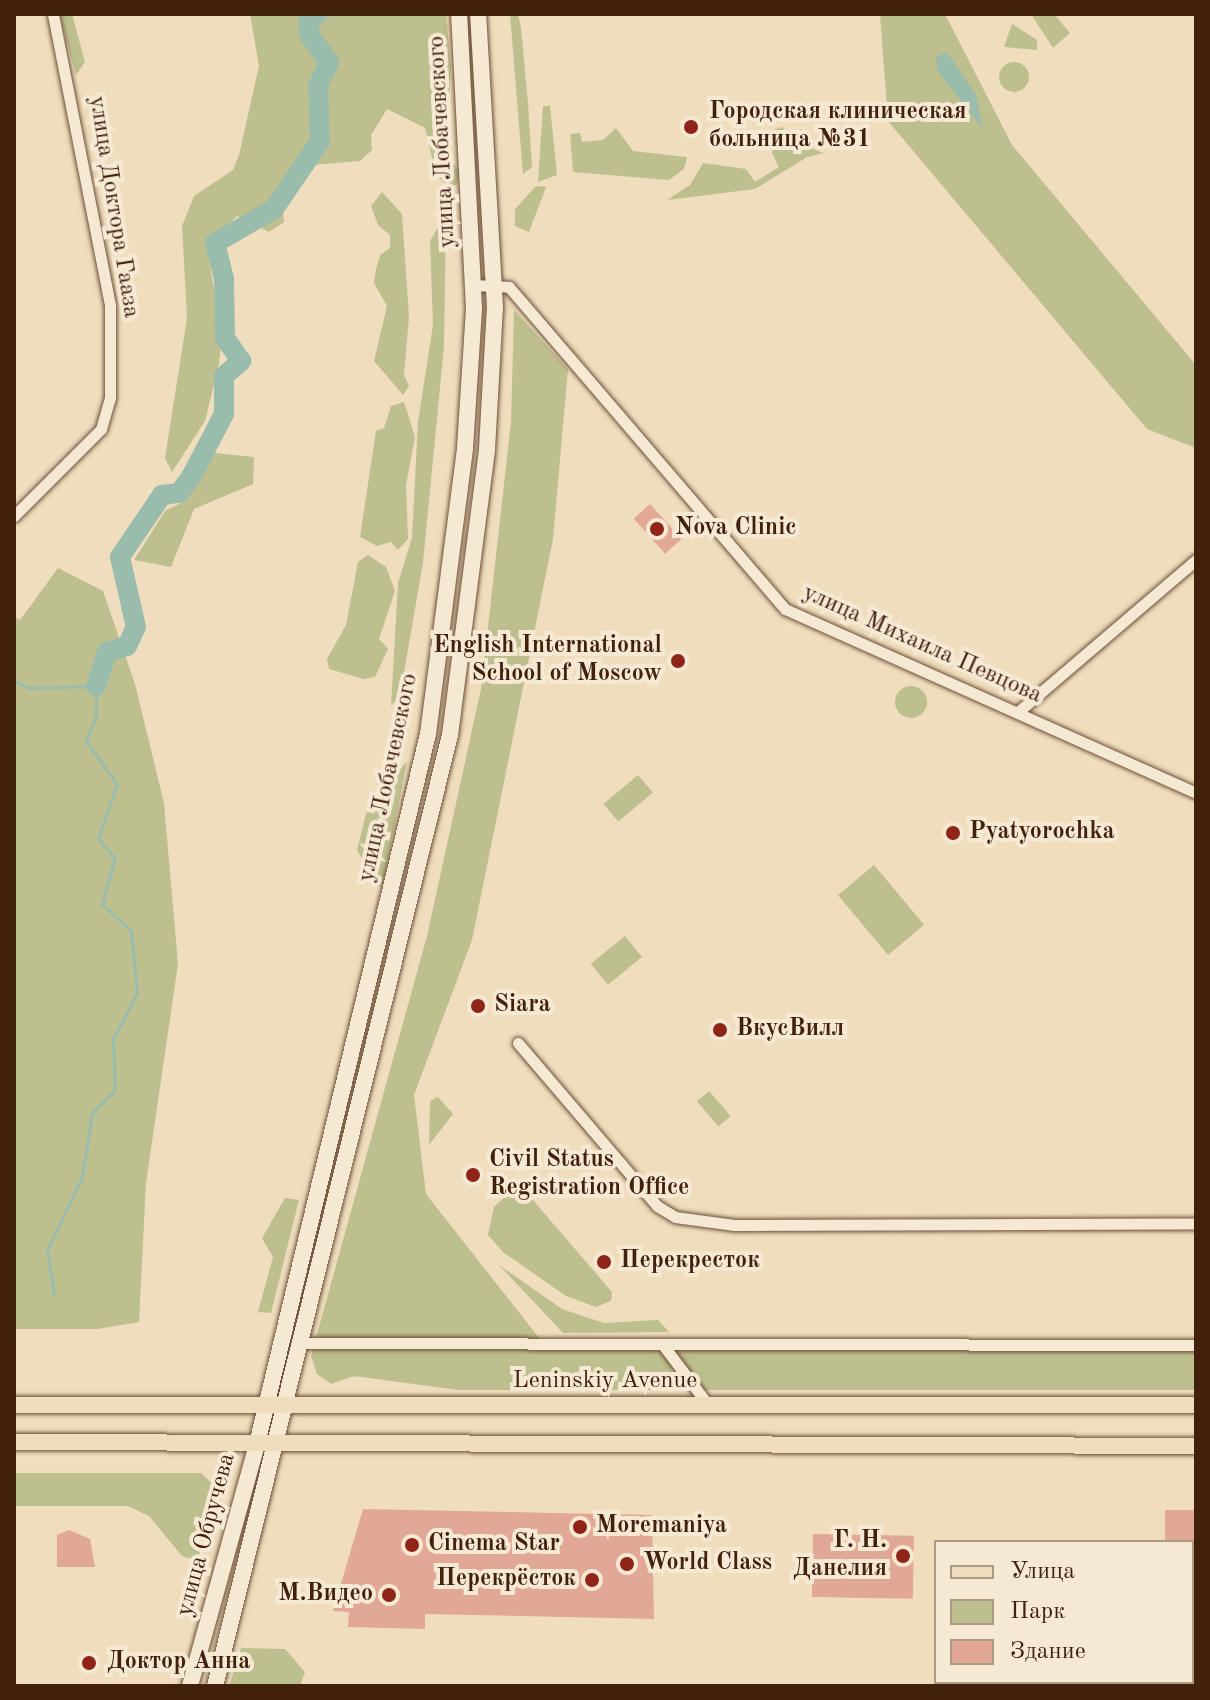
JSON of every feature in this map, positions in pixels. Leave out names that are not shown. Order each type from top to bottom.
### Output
[{"type":"main road","name":"улица Лобачевского","points":[[257,1444],[428,734],[465,448],[474,285],[459,14]]},
{"type":"main road","name":"улица Лобачевского","points":[[280,1444],[450,735],[487,449],[495,284],[478,14]]},
{"type":"main road","name":"Leninskiy Avenue","points":[[14,1405],[288,1408],[1196,1405]]},
{"type":"main road","points":[[14,1442],[1196,1446]]},
{"type":"main road","name":"улица Обручева","points":[[190,1686],[257,1444]]},
{"type":"main road","name":"улица Обручева","points":[[215,1686],[280,1444]]},
{"type":"street","name":"улица Доктора Гааза","points":[[14,516],[101,429],[110,398],[110,305],[53,14]]},
{"type":"street","points":[[474,285],[495,284]]},
{"type":"street","name":"улица Михаила Певцова","points":[[495,284],[515,294],[785,609],[1019,711],[1196,793]]},
{"type":"street","points":[[1019,711],[1196,560]]},
{"type":"street","points":[[518,1043],[657,1206],[675,1217],[734,1225],[1196,1223]]},
{"type":"street","points":[[305,1343],[1196,1345]]},
{"type":"street","points":[[663,1345],[709,1406]]},
{"type":"street","points":[[202,1645],[216,1637],[225,1651]]},
{"type":"green space","points":[[59,14],[72,14],[85,62],[76,75]]},
{"type":"green space","points":[[250,14],[446,14],[451,66],[446,156],[459,170],[457,184],[449,189],[436,174],[425,128],[387,109],[371,135],[372,150],[360,161],[299,166],[280,191],[284,222],[269,232],[237,216],[227,226],[207,249],[222,335],[219,364],[205,421],[172,472],[165,458],[187,318],[182,226],[194,196],[233,170],[239,155],[259,66]]},
{"type":"green space","points":[[510,14],[518,14],[521,28],[528,103],[532,167],[523,174]]},
{"type":"green space","points":[[880,14],[945,14],[1012,145],[1196,365],[1196,448],[1147,429],[888,121]]},
{"type":"green space","points":[[1031,14],[1054,14],[1070,33],[1053,48]]},
{"type":"green space","points":[[1012,24],[1037,40],[1037,50],[1004,47]]},
{"type":"green space","points":[[1014,62],[1020,63],[1028,71],[1028,83],[1020,91],[1014,92],[1008,91],[1000,83],[999,77],[1000,71],[1008,63]]},
{"type":"green space","points":[[543,106],[550,106],[557,175],[538,182]]},
{"type":"green space","points":[[783,127],[785,134],[801,129],[810,148],[824,153],[807,157],[755,189],[667,200],[690,185],[703,163],[746,169],[755,182],[779,167],[772,153],[773,130]]},
{"type":"green space","points":[[616,128],[633,151],[687,157],[684,169],[669,180],[573,172],[570,134],[580,133],[582,142],[603,140]]},
{"type":"green space","points":[[536,186],[546,187],[529,232],[515,226],[515,209]]},
{"type":"green space","points":[[382,192],[402,214],[409,317],[404,375],[409,386],[403,395],[374,361],[387,306],[374,283],[380,255],[390,248],[390,235],[378,225],[371,206]]},
{"type":"green space","points":[[446,213],[444,346],[423,563],[400,695],[391,706],[398,583],[412,538],[418,422],[433,325],[430,241]]},
{"type":"green space","points":[[514,310],[568,369],[553,539],[472,940],[414,1095],[426,1194],[547,1348],[1196,1351],[1196,1390],[458,1390],[354,1376],[331,1384],[317,1374],[311,1356],[427,936],[481,689],[511,422]]},
{"type":"green space","points":[[404,402],[415,437],[406,485],[408,539],[398,550],[391,542],[377,546],[360,537],[376,431],[384,428],[391,406]]},
{"type":"green space","points":[[214,453],[254,457],[253,484],[194,509],[171,567],[134,560],[165,511],[183,502]]},
{"type":"green space","points":[[368,555],[386,567],[395,591],[379,639],[388,649],[375,677],[364,679],[329,669],[327,659],[346,625],[358,562]]},
{"type":"green space","points":[[58,568],[103,591],[135,684],[164,803],[178,964],[146,1183],[139,1322],[97,1329],[14,1329],[14,617],[20,620]]},
{"type":"green space","points":[[911,686],[922,691],[927,702],[922,713],[911,718],[900,713],[895,702],[900,691]]},
{"type":"green space","points":[[407,762],[383,884],[379,887],[357,850],[369,802]]},
{"type":"green space","points":[[638,775],[653,793],[618,822],[604,804]]},
{"type":"green space","points":[[874,865],[924,925],[888,955],[838,895]]},
{"type":"green space","points":[[625,936],[642,957],[608,985],[591,964]]},
{"type":"green space","points":[[709,1091],[731,1116],[719,1126],[697,1101]]},
{"type":"green space","points":[[438,1097],[453,1114],[429,1145],[430,1101]]},
{"type":"green space","points":[[512,1190],[532,1199],[612,1292],[611,1301],[596,1307],[566,1296],[503,1252],[488,1235],[494,1207]]},
{"type":"green space","points":[[285,1198],[299,1200],[271,1313],[258,1312],[273,1257],[262,1238]]},
{"type":"green space","points":[[499,1265],[562,1309],[604,1323],[658,1320],[669,1332],[563,1333]]},
{"type":"green space","points":[[14,1473],[201,1473],[215,1486],[198,1561],[182,1556],[149,1516],[128,1506],[14,1506]]},
{"type":"green space","points":[[241,1648],[285,1649],[305,1672],[300,1686],[229,1686]]},
{"type":"shaded area","points":[[947,52],[976,95],[983,129],[937,70],[936,57]]},
{"type":"building","name":"Nova Clinic","points":[[650,504],[681,539],[665,554],[634,519]]},
{"type":"building","points":[[363,1509],[652,1515],[654,1619],[425,1614],[425,1629],[348,1627],[349,1612],[333,1611]]},
{"type":"building","points":[[1165,1510],[1196,1510],[1196,1542],[1165,1540]]},
{"type":"building","points":[[69,1530],[90,1539],[95,1567],[57,1567],[57,1535]]},
{"type":"building","points":[[813,1534],[914,1536],[913,1599],[812,1597]]},
{"type":"waterway","points":[[96,686],[107,652],[127,646],[136,627],[120,557],[162,495],[179,493],[191,477],[224,414],[224,376],[241,361],[225,338],[224,279],[215,243],[274,209],[320,141],[318,86],[329,62],[310,36],[308,22],[318,14]]},
{"type":"waterway","points":[[14,681],[29,688],[96,686],[96,716],[86,741],[117,784],[98,838],[115,858],[102,904],[131,931],[137,993],[113,1039],[115,1090],[92,1113],[82,1177],[47,1250],[54,1294]]},
{"type":"place","name":"Городская клиническая больница №31","points":[[691,127]]},
{"type":"place","name":"Nova Clinic","points":[[657,529]]},
{"type":"place","name":"English International School of Moscow","points":[[678,661]]},
{"type":"place","name":"Pyatyorochka","points":[[953,833]]},
{"type":"place","name":"Siara","points":[[478,1006]]},
{"type":"place","name":"ВкусВилл","points":[[720,1030]]},
{"type":"place","name":"Civil Status Registration Office","points":[[473,1175]]},
{"type":"place","name":"Перекресток","points":[[604,1262]]},
{"type":"place","name":"Moremaniya","points":[[580,1527]]},
{"type":"place","name":"Cinema Star","points":[[412,1545]]},
{"type":"place","name":"Г. Н. Данелия","points":[[903,1556]]},
{"type":"place","name":"World Class","points":[[627,1564]]},
{"type":"place","name":"Перекрёсток","points":[[592,1580]]},
{"type":"place","name":"М.Видео","points":[[389,1595]]},
{"type":"place","name":"Доктор Анна","points":[[89,1663]]}]
